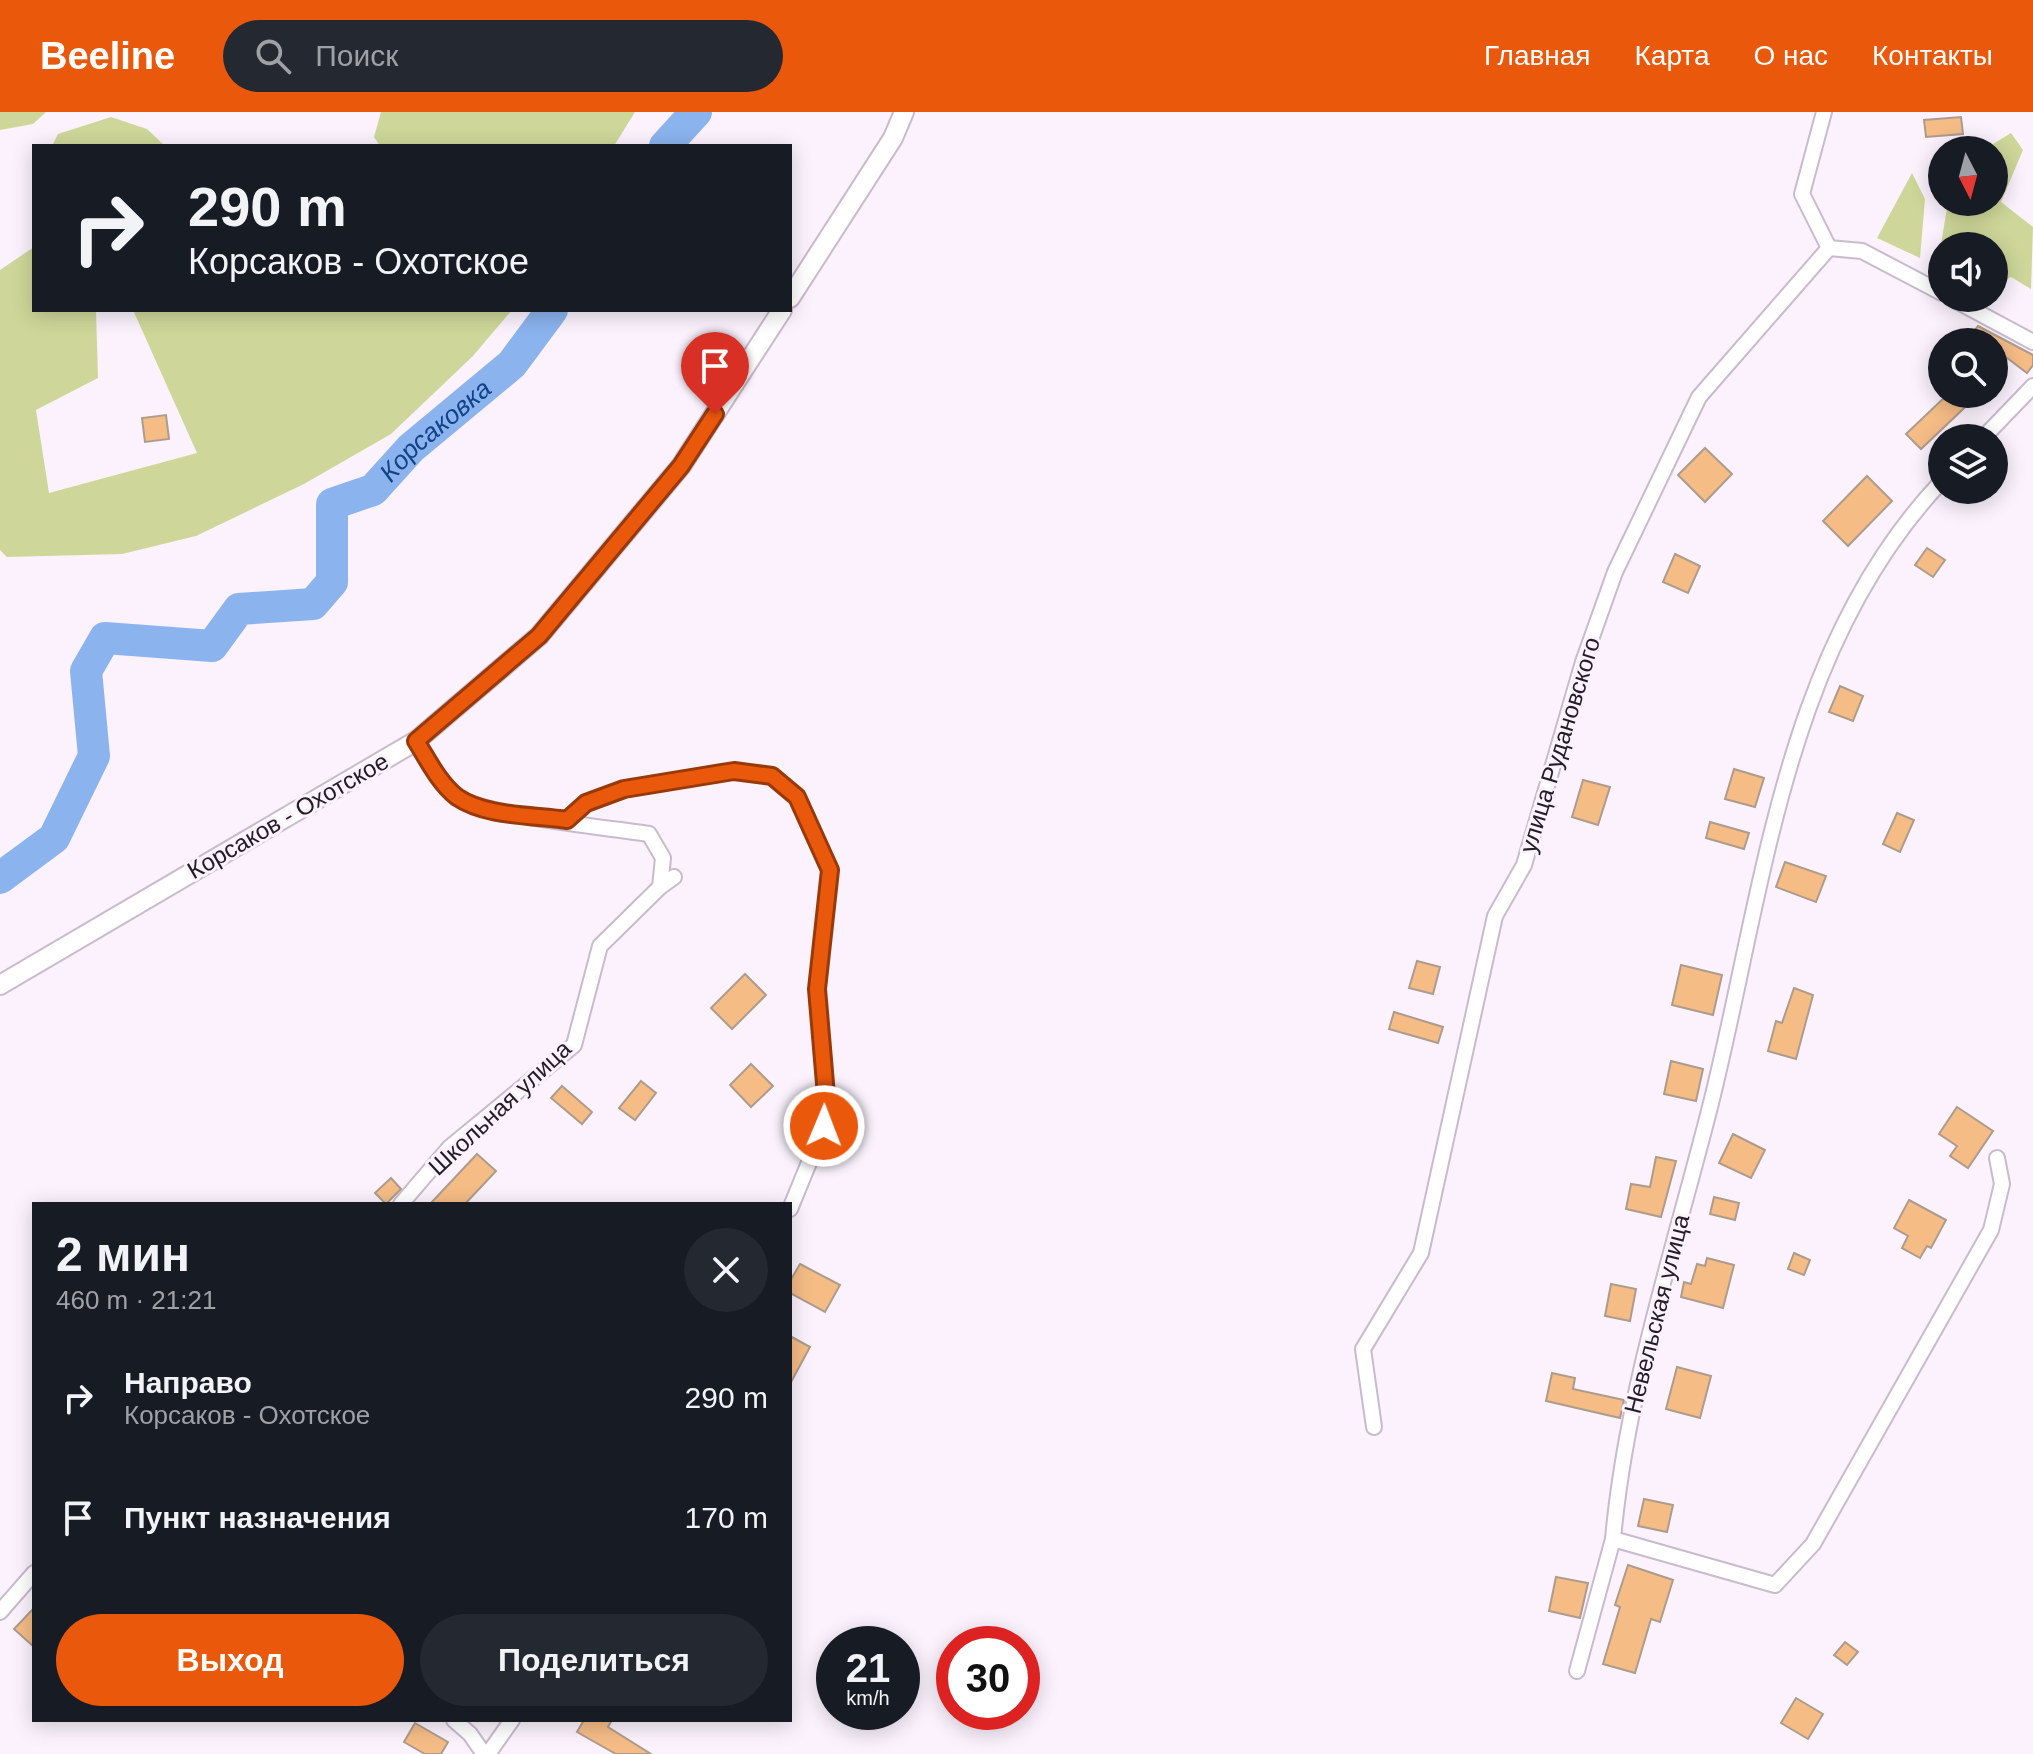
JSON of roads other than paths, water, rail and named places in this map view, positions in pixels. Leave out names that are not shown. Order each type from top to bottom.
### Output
[{"type":"street","points":[[792,295],[893,138],[904,112]]},
{"type":"street","points":[[1824,112],[1802,194],[1829,248],[1862,251],[1928,286]]},
{"type":"street","name":"улица Рудановского","points":[[1374,1427],[1363,1349],[1421,1253],[1495,916],[1524,865],[1583,662],[1615,572],[1699,397],[1829,248]]},
{"type":"street","name":"Корсаков - Охотское","points":[[0,985],[416,741],[550,624],[681,466],[781,312]]},
{"type":"street","points":[[1977,312],[2033,342]]},
{"type":"street","points":[[1996,424],[2033,386]]},
{"type":"street","name":"Невельская улица","points":[[1577,1671],[1613,1539],[1620,1466],[1711,1103],[1766,856],[1810,703],[1836,638],[1867,582],[1928,497]]},
{"type":"street","points":[[416,741],[440,780],[458,797],[485,808],[649,834],[663,858],[660,887]]},
{"type":"street","points":[[567,820],[586,803],[624,789],[734,771],[772,776],[797,797],[830,870],[817,989],[827,1107],[824,1126],[792,1204]]},
{"type":"street","name":"Школьная улица","points":[[403,1202],[449,1148],[574,1045],[600,946],[674,877]]},
{"type":"street","points":[[1613,1539],[1775,1585],[1813,1544],[1991,1230],[2002,1184],[1997,1158]]},
{"type":"street","points":[[0,1612],[32,1575]]},
{"type":"street","points":[[456,1722],[486,1754],[510,1722]]},
{"type":"waterway","name":"Корсаковка","points":[[667,144],[696,112]]},
{"type":"waterway","name":"Корсаковка","points":[[0,878],[54,838],[94,756],[86,671],[105,638],[212,646],[239,609],[313,604],[332,582],[332,504],[373,490],[411,448],[512,364],[551,312]]}]
